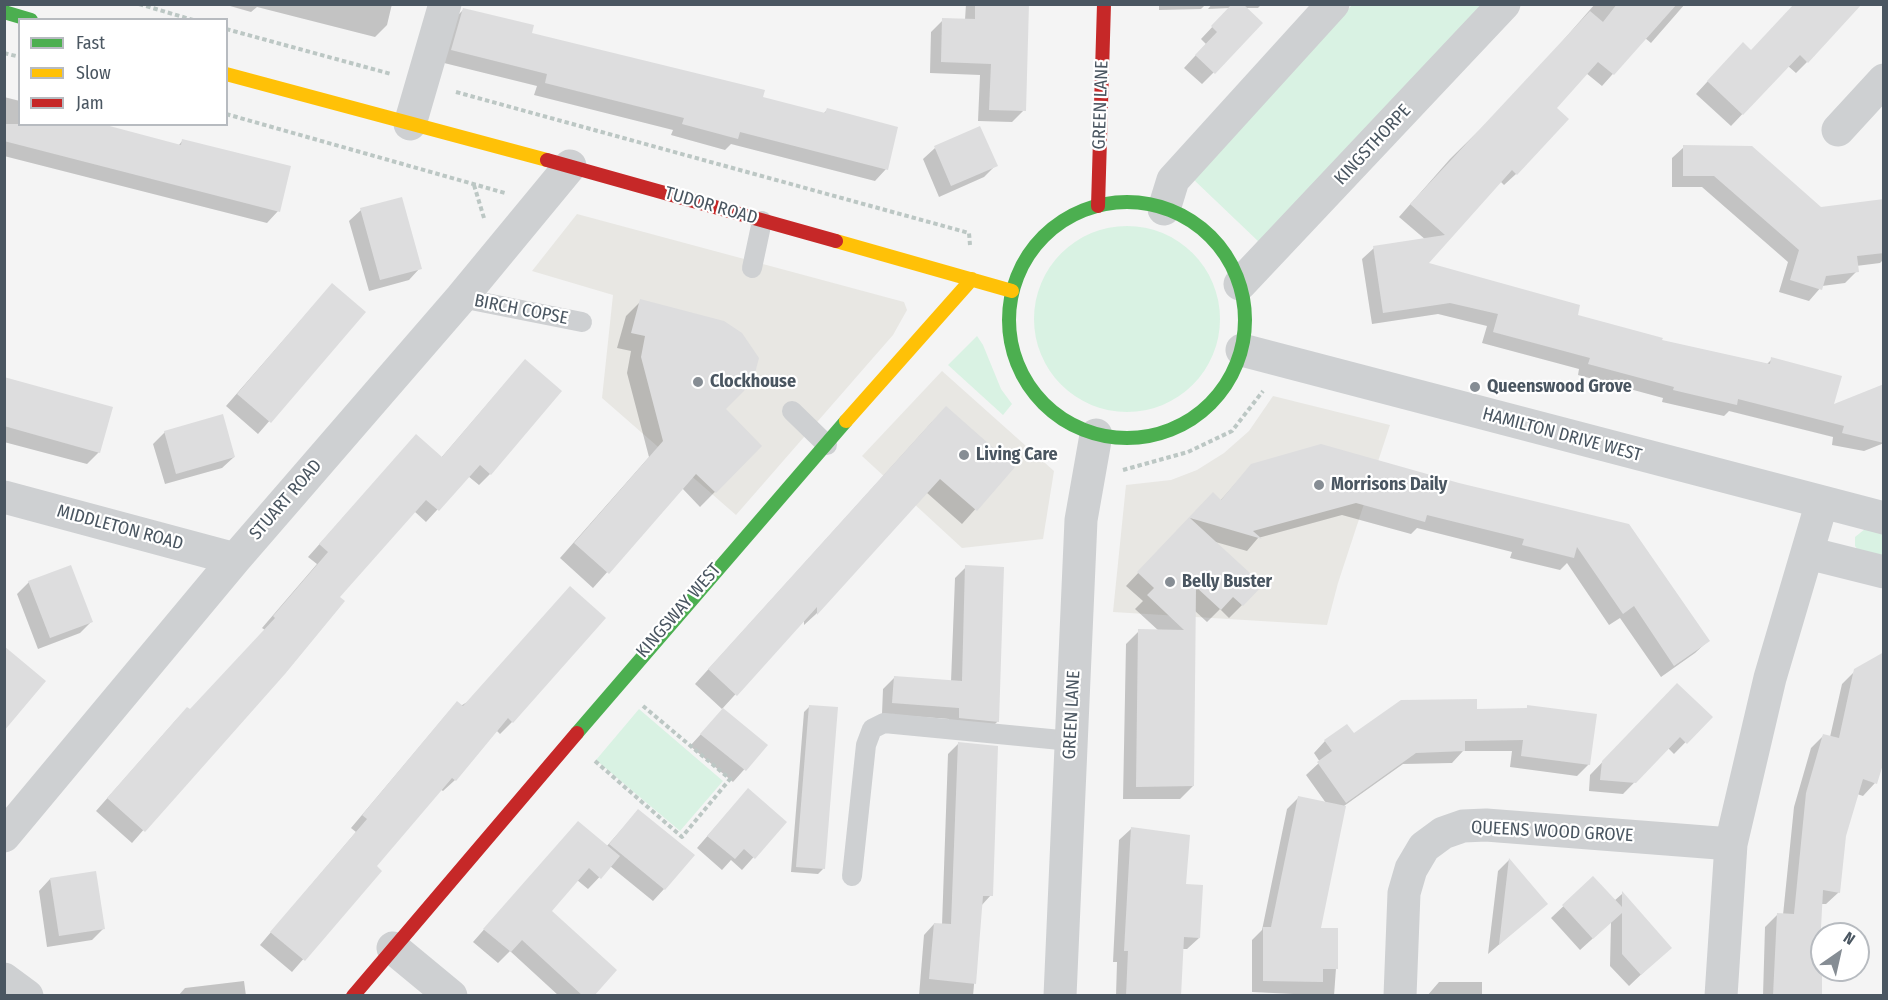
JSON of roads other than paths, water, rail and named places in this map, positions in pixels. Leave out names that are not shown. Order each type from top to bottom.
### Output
[{"type":"street","points":[[410,124],[445,4]]},
{"type":"street","name":"GREEN LANE","points":[[1098,206],[1104,4]]},
{"type":"street","points":[[1164,209],[1173,180],[1333,4]]},
{"type":"street","name":"KINGSTHORPE","points":[[1240,284],[1504,4]]},
{"type":"street","points":[[4,12],[24,18]]},
{"type":"street","name":"TUDOR ROAD","points":[[228,75],[570,166],[1012,291]]},
{"type":"street","points":[[1838,130],[1884,80]]},
{"type":"street","name":"STUART ROAD","points":[[4,836],[235,559],[461,298],[570,166]]},
{"type":"street","points":[[1125,202],[1164,209],[1181,215],[1206,232],[1226,256],[1240,284],[1246,316],[1242,350],[1226,386],[1199,415],[1165,433],[1126,439],[1096,435],[1056,415],[1032,391],[1015,360],[1008,326],[1012,291],[1024,262],[1043,236],[1068,218],[1098,206],[1125,202]]},
{"type":"street","name":"KINGSWAY WEST","points":[[353,996],[617,684],[972,279]]},
{"type":"street","name":"HAMILTON DRIVE WEST","points":[[1242,350],[1884,518]]},
{"type":"street","name":"GREEN LANE","points":[[1060,996],[1081,520],[1096,435]]},
{"type":"street","name":"MIDDLETON ROAD","points":[[4,497],[235,559]]},
{"type":"street","points":[[1721,996],[1731,844],[1770,678],[1822,502]]},
{"type":"street","points":[[1808,553],[1884,572]]},
{"type":"street","name":"QUEENS WOOD GROVE","points":[[1400,996],[1404,893],[1411,869],[1424,847],[1443,833],[1463,826],[1486,825],[1731,844]]},
{"type":"street","points":[[393,948],[451,996]]},
{"type":"street","points":[[4,979],[27,996]]},
{"type":"lane","points":[[752,268],[762,221]]},
{"type":"lane","name":"BIRCH COPSE","points":[[461,298],[582,322]]},
{"type":"lane","points":[[792,411],[827,445]]},
{"type":"lane","points":[[852,876],[866,745],[872,729],[884,723],[1071,741]]},
{"type":"place","name":"Clockhouse","points":[[698,382]]},
{"type":"place","name":"Queenswood Grove","points":[[1475,387]]},
{"type":"place","name":"Living Care","points":[[964,455]]},
{"type":"place","name":"Morrisons Daily","points":[[1319,485]]},
{"type":"place","name":"Belly Buster","points":[[1170,582]]}]
